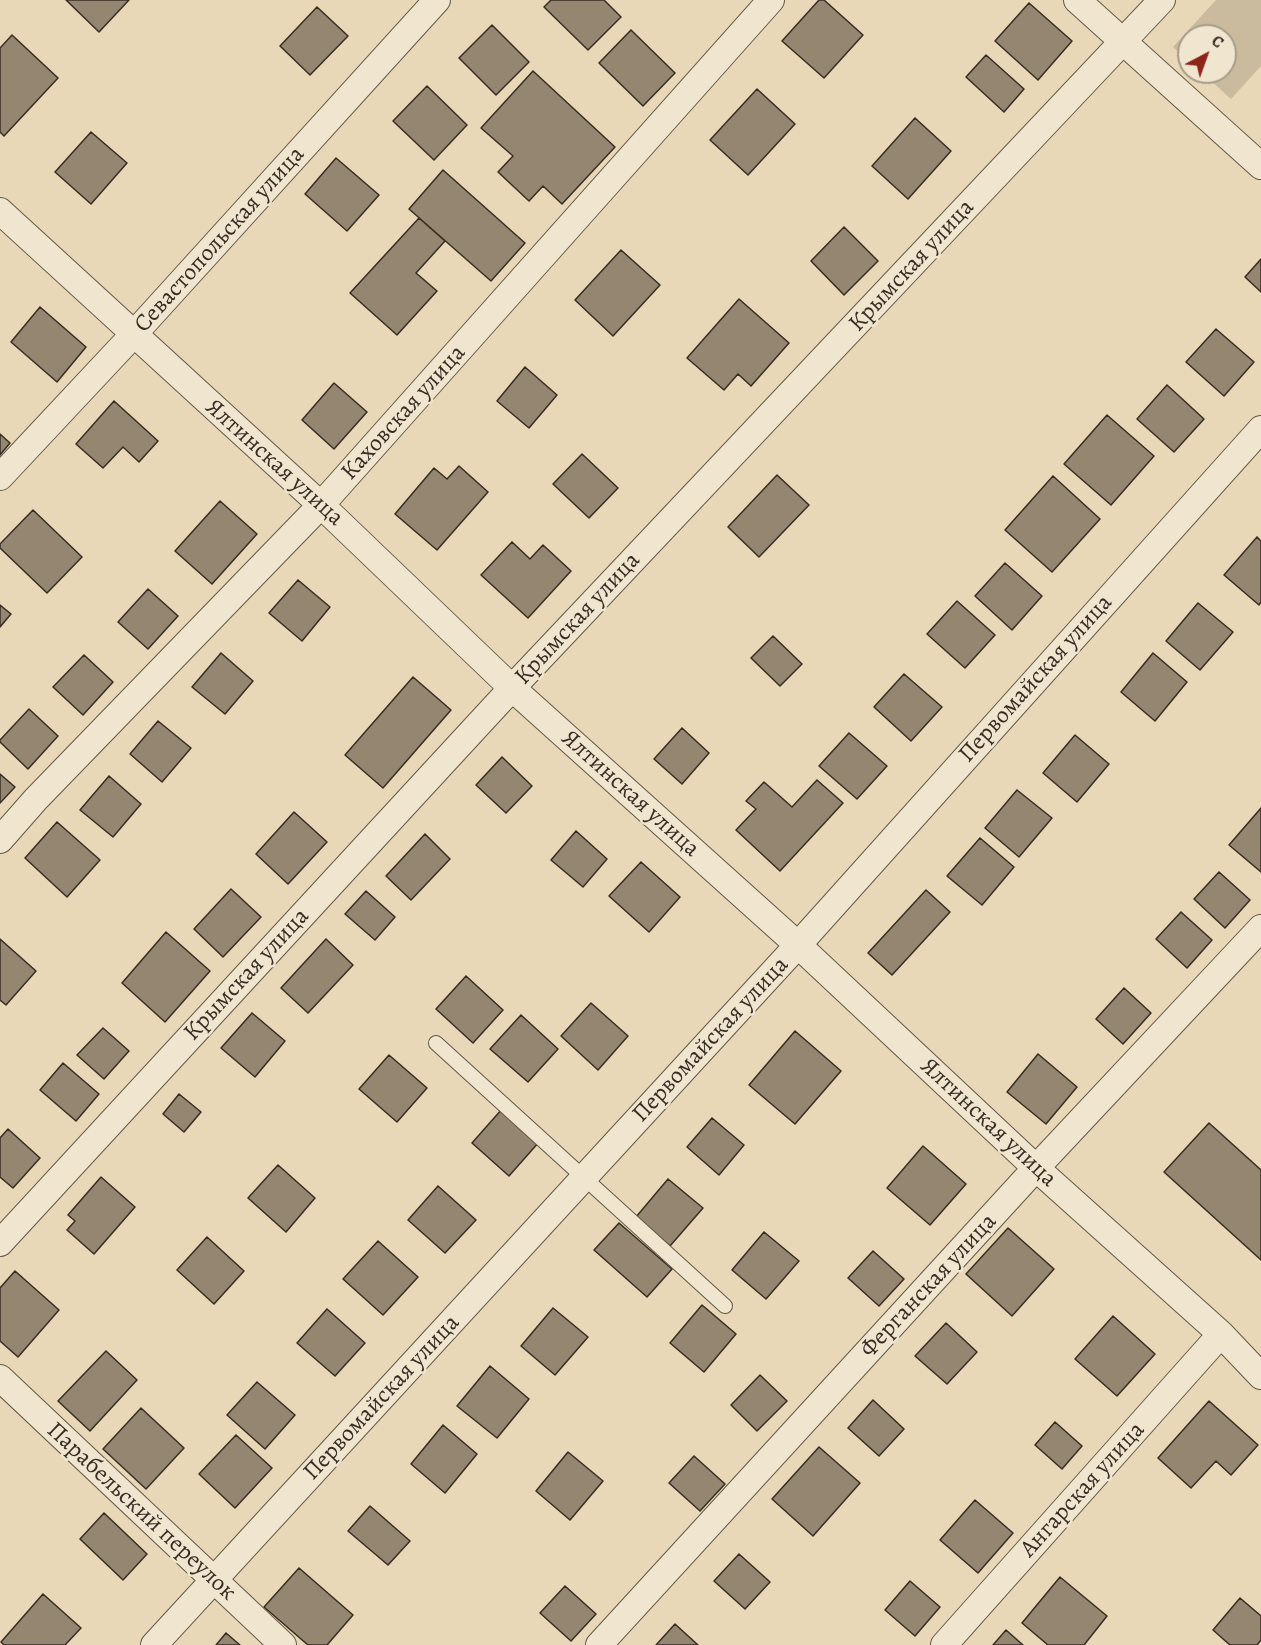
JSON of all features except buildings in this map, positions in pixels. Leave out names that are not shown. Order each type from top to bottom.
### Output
[{"type":"street","name":"Севастопольская улица","points":[[0,477],[134,335],[437,0]]},
{"type":"street","name":"Каховская улица","points":[[0,840],[321,505],[771,0]]},
{"type":"street","points":[[1077,0],[1261,166]]},
{"type":"street","name":"Крымская улица","points":[[0,1243],[512,688],[1162,0]]},
{"type":"street","name":"Ялтинская улица","points":[[0,211],[321,505],[512,688],[798,945],[1036,1168],[1221,1334],[1261,1376]]},
{"type":"street","name":"Первомайская улица","points":[[154,1645],[798,945],[1261,429]]},
{"type":"street","name":"Ферганская улица","points":[[599,1645],[1036,1168],[1261,928]]},
{"type":"street","name":"Ангарская улица","points":[[944,1645],[1221,1334]]},
{"type":"street","name":"Парабельский переулок","points":[[0,1378],[283,1645]]},
{"type":"lane","points":[[436,1043],[725,1306]]},
{"type":"shaded area","points":[[1216,0],[1261,0],[1261,66],[1231,99],[1214,84],[1237,84],[1237,24],[1194,24]]}]
